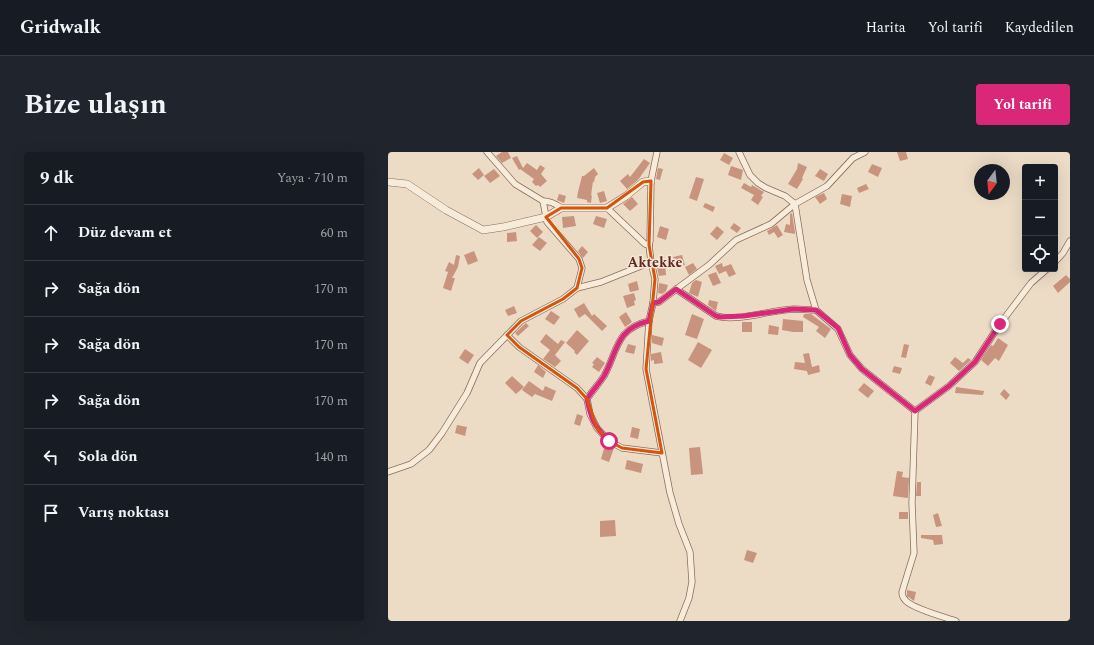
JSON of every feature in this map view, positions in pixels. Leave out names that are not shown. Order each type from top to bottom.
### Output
[{"type":"street","points":[[487,152],[515,184],[543,201],[548,201],[561,208]]},
{"type":"street","points":[[658,152],[651,181],[649,245],[655,278],[653,303],[649,321],[646,370],[670,494],[679,524],[690,552],[692,582],[689,598],[680,621]]},
{"type":"street","points":[[739,152],[750,175],[758,183],[785,196],[795,204],[807,280],[816,310],[838,328],[850,355],[862,369],[915,411]]},
{"type":"street","points":[[653,303],[659,302],[709,265],[736,240],[771,224],[795,204],[827,186],[853,158],[865,152]]},
{"type":"street","points":[[388,182],[407,184],[446,210],[483,230],[546,217],[561,208],[607,208],[626,196],[643,182],[651,181]]},
{"type":"street","points":[[543,201],[547,222],[579,260],[582,268],[577,288]]},
{"type":"street","points":[[607,208],[645,244],[649,245]]},
{"type":"street","points":[[1058,259],[1070,241]]},
{"type":"street","points":[[388,472],[411,464],[429,450],[442,433],[467,393],[480,363],[521,321],[563,299],[577,288],[601,282],[651,262]]},
{"type":"street","points":[[915,411],[949,386],[975,362],[1000,324],[1031,283],[1044,272]]},
{"type":"street","points":[[676,289],[716,316],[721,317],[744,316],[793,309],[816,310]]},
{"type":"street","points":[[587,399],[604,376],[617,345],[625,333],[638,324],[649,321]]},
{"type":"street","points":[[507,335],[519,348],[577,388],[587,399],[590,414],[597,428],[609,441],[622,448],[662,453]]},
{"type":"street","points":[[915,411],[912,503],[914,553],[902,592],[906,601],[914,606],[956,621]]},
{"type":"highlighted area","points":[[651,181],[649,245],[655,279],[646,369],[662,453],[622,448],[609,441],[597,428],[587,399],[577,388],[519,347],[507,335],[521,321],[563,299],[577,288],[582,268],[579,259],[546,217],[561,208],[607,208],[643,182]]},
{"type":"building","points":[[502,152],[508,152],[511,158],[502,163],[496,156]]},
{"type":"building","points":[[897,152],[906,152],[908,159],[900,161]]},
{"type":"building","points":[[724,153],[733,158],[729,165],[720,160]]},
{"type":"building","points":[[517,156],[523,168],[527,163],[537,170],[540,165],[545,168],[541,174],[547,181],[540,187],[538,185],[536,186],[532,182],[534,179],[520,169],[519,170],[512,158]]},
{"type":"building","points":[[644,159],[650,163],[638,180],[627,189],[620,181],[628,174],[630,177]]},
{"type":"building","points":[[798,163],[807,167],[802,178],[803,179],[797,189],[788,184],[797,169]]},
{"type":"building","points":[[872,164],[882,168],[878,177],[868,172]]},
{"type":"building","points":[[731,166],[743,170],[741,180],[728,175]]},
{"type":"building","points":[[479,168],[484,175],[478,180],[472,174]]},
{"type":"building","points":[[594,168],[598,174],[595,177],[594,183],[593,181],[591,203],[587,202],[587,200],[577,198],[582,176]]},
{"type":"building","points":[[658,168],[663,169],[660,180],[656,179]]},
{"type":"building","points":[[494,169],[500,176],[490,183],[484,176]]},
{"type":"building","points":[[820,169],[828,174],[824,181],[815,176]]},
{"type":"building","points":[[696,177],[704,179],[697,201],[689,198]]},
{"type":"building","points":[[744,183],[751,187],[752,185],[764,192],[758,205],[751,200],[754,195],[741,188]]},
{"type":"building","points":[[866,184],[869,189],[859,193],[857,188]]},
{"type":"building","points":[[604,191],[607,201],[600,203],[597,193]]},
{"type":"building","points":[[824,193],[827,199],[820,204],[815,197]]},
{"type":"building","points":[[559,194],[566,196],[564,203],[557,200]]},
{"type":"building","points":[[842,194],[852,196],[850,207],[840,204]]},
{"type":"building","points":[[632,197],[638,204],[630,211],[623,204]]},
{"type":"building","points":[[705,203],[715,207],[713,212],[703,207]]},
{"type":"building","points":[[792,213],[795,234],[784,232],[786,224],[790,225],[790,214]]},
{"type":"building","points":[[574,216],[576,226],[563,228],[562,217]]},
{"type":"building","points":[[596,216],[607,219],[604,228],[593,224]]},
{"type":"building","points":[[734,223],[741,228],[737,233],[730,228]]},
{"type":"building","points":[[536,225],[543,232],[537,238],[530,231]]},
{"type":"building","points":[[777,225],[783,235],[778,238],[774,232],[769,235],[767,231]]},
{"type":"building","points":[[660,226],[669,229],[666,240],[657,237]]},
{"type":"building","points":[[717,226],[724,232],[717,240],[710,234]]},
{"type":"building","points":[[516,232],[517,241],[507,242],[507,233]]},
{"type":"building","points":[[539,237],[547,243],[540,251],[532,245]]},
{"type":"building","points":[[582,246],[588,252],[583,258],[578,251]]},
{"type":"building","points":[[474,251],[478,261],[468,265],[464,255]]},
{"type":"building","points":[[456,255],[460,256],[458,267],[452,278],[455,278],[451,291],[443,288],[448,272],[445,271],[449,262],[454,265]]},
{"type":"building","points":[[682,255],[685,265],[676,268],[673,257]]},
{"type":"building","points":[[665,263],[666,275],[659,276],[656,264]]},
{"type":"building","points":[[693,263],[697,269],[689,275],[685,267]]},
{"type":"building","points":[[722,263],[723,267],[731,264],[736,274],[729,277],[726,271],[719,274],[715,266]]},
{"type":"building","points":[[716,272],[721,283],[713,286],[708,275]]},
{"type":"building","points":[[1066,275],[1070,279],[1070,282],[1058,293],[1053,286]]},
{"type":"building","points":[[696,280],[702,282],[698,297],[689,293],[692,283]]},
{"type":"building","points":[[637,281],[639,290],[630,292],[628,284]]},
{"type":"building","points":[[659,283],[668,285],[666,291],[662,294],[658,293]]},
{"type":"building","points":[[634,293],[636,300],[634,301],[635,305],[627,308],[623,296]]},
{"type":"building","points":[[709,300],[718,302],[716,311],[708,305]]},
{"type":"building","points":[[584,303],[592,316],[594,314],[607,326],[602,331],[585,314],[579,318],[574,309]]},
{"type":"building","points":[[514,306],[517,313],[508,316],[505,310]]},
{"type":"building","points":[[551,311],[560,317],[554,325],[545,319]]},
{"type":"building","points":[[626,312],[632,322],[625,327],[619,317]]},
{"type":"building","points":[[692,314],[704,319],[697,339],[685,335]]},
{"type":"building","points":[[804,314],[811,314],[831,329],[825,338],[816,331],[819,327],[803,317]]},
{"type":"building","points":[[783,319],[803,321],[803,332],[782,330]]},
{"type":"building","points":[[742,322],[752,322],[752,332],[742,332]]},
{"type":"building","points":[[526,323],[529,326],[518,336],[515,333]]},
{"type":"building","points":[[769,325],[779,327],[778,335],[768,334]]},
{"type":"building","points":[[577,330],[589,341],[577,355],[574,352],[575,351],[566,343]]},
{"type":"building","points":[[546,334],[558,344],[561,340],[565,342],[555,355],[561,361],[555,367],[543,359],[550,350],[540,342]]},
{"type":"building","points":[[652,335],[664,338],[662,346],[652,343]]},
{"type":"building","points":[[998,338],[1008,345],[999,361],[995,358],[988,366],[981,360],[991,345],[993,346]]},
{"type":"building","points":[[698,342],[712,350],[701,368],[688,360]]},
{"type":"building","points":[[628,344],[636,346],[634,354],[625,352]]},
{"type":"building","points":[[904,344],[909,345],[906,358],[901,357]]},
{"type":"building","points":[[465,349],[474,355],[468,364],[459,358]]},
{"type":"building","points":[[661,352],[663,363],[654,364],[654,360],[651,361],[651,354]]},
{"type":"building","points":[[809,353],[812,367],[819,365],[820,372],[808,375],[807,371],[794,369],[795,362],[805,363],[803,354]]},
{"type":"building","points":[[597,357],[605,363],[599,372],[592,367],[594,364],[592,363]]},
{"type":"building","points":[[955,357],[963,363],[968,358],[971,360],[959,371],[950,363]]},
{"type":"building","points":[[538,365],[546,372],[543,378],[534,372]]},
{"type":"building","points":[[894,366],[902,368],[900,374],[892,372]]},
{"type":"building","points":[[929,375],[935,377],[931,386],[925,383]]},
{"type":"building","points":[[512,376],[524,387],[516,394],[505,383]]},
{"type":"building","points":[[529,381],[543,391],[545,386],[556,391],[552,401],[535,394],[532,397],[522,390]]},
{"type":"building","points":[[864,383],[874,391],[868,398],[858,390]]},
{"type":"building","points":[[956,387],[984,391],[983,395],[955,393]]},
{"type":"building","points":[[1004,389],[1010,395],[1006,400],[1000,394]]},
{"type":"building","points":[[577,414],[583,416],[580,426],[574,424]]},
{"type":"building","points":[[457,425],[467,427],[465,436],[455,433]]},
{"type":"building","points":[[632,427],[640,429],[638,439],[630,437]]},
{"type":"building","points":[[605,445],[614,448],[609,462],[601,459]]},
{"type":"building","points":[[700,447],[703,474],[691,475],[689,448]]},
{"type":"building","points":[[627,460],[643,464],[641,473],[625,469]]},
{"type":"building","points":[[897,471],[903,472],[902,477],[909,478],[907,498],[893,496]]},
{"type":"building","points":[[917,482],[921,482],[921,496],[916,496]]},
{"type":"building","points":[[899,512],[908,512],[908,519],[899,519]]},
{"type":"building","points":[[938,513],[942,526],[936,527],[933,515]]},
{"type":"building","points":[[615,520],[616,536],[600,537],[600,521]]},
{"type":"building","points":[[921,535],[942,535],[943,544],[934,545],[933,540],[921,538]]},
{"type":"building","points":[[747,550],[757,553],[753,563],[744,560]]},
{"type":"building","points":[[907,590],[916,592],[914,601],[907,596]]},
{"type":"district","name":"Aktekke","points":[[655,262]]},
{"type":"route","points":[[609,441],[597,428],[590,414],[587,399],[604,376],[617,345],[625,333],[638,324],[649,321],[653,303],[659,302],[676,289],[716,316],[721,317],[744,316],[793,309],[816,310],[838,328],[850,355],[862,369],[915,411],[949,386],[975,362],[1000,324]]}]
